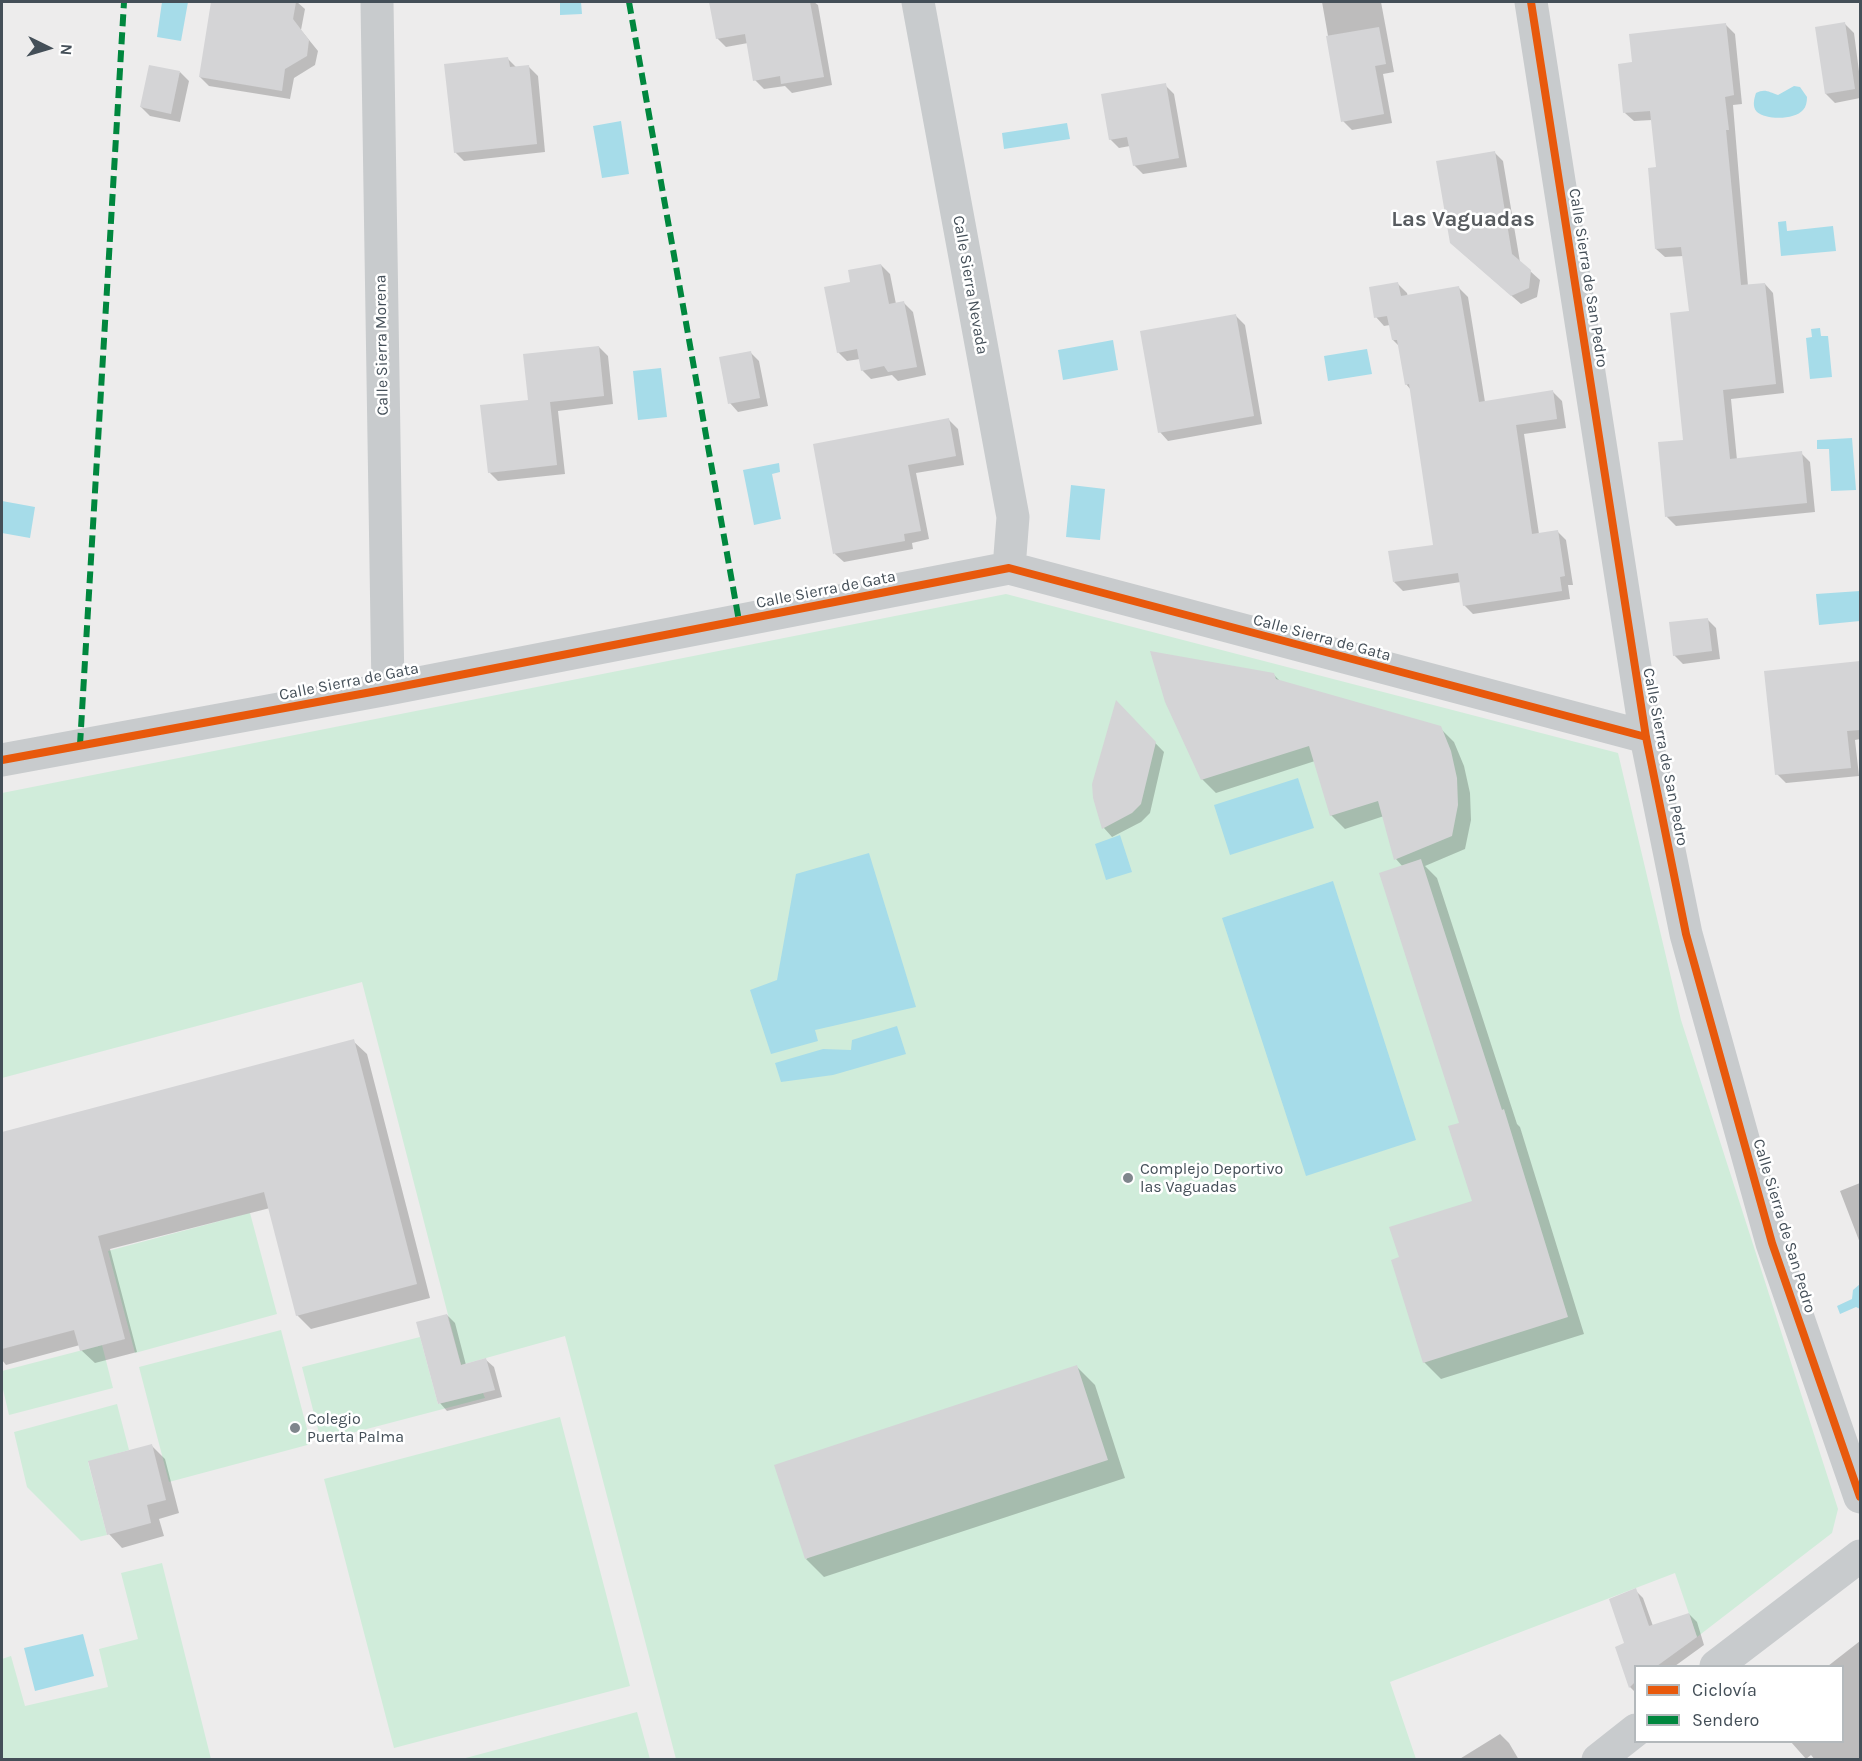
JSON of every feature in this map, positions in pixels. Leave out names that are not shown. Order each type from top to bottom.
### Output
[{"type":"street","name":"Calle Sierra Morena","points":[[377,2],[388,689]]},
{"type":"street","name":"Calle Sierra Nevada","points":[[918,2],[1013,517],[1009,568]]},
{"type":"street","name":"Calle Sierra de San Pedro","points":[[1531,2],[1646,737],[1686,934],[1772,1243],[1860,1497]]},
{"type":"street","name":"Calle Sierra de Gata","points":[[2,760],[388,689],[1009,568],[1646,737]]},
{"type":"street","points":[[1717,1665],[1860,1556]]},
{"type":"street","points":[[1598,1760],[1634,1731]]},
{"type":"green space","name":"Complejo Deportivo las Vaguadas","points":[[1006,594],[1618,753],[1681,1020],[1838,1509],[1832,1533],[1697,1637],[1675,1573],[1390,1682],[1416,1759],[676,1759],[565,1336],[461,1365],[362,982],[2,1078],[2,793]]},
{"type":"green space","points":[[250,1213],[277,1314],[135,1353],[108,1251]]},
{"type":"green space","points":[[281,1330],[311,1444],[169,1482],[139,1367]]},
{"type":"green space","points":[[420,1337],[438,1404],[483,1393],[485,1398],[321,1441],[302,1367]]},
{"type":"green space","points":[[102,1345],[113,1388],[9,1415],[2,1385],[2,1371]]},
{"type":"green space","points":[[117,1404],[129,1450],[88,1462],[107,1535],[81,1541],[27,1487],[14,1432]]},
{"type":"green space","points":[[560,1417],[630,1686],[394,1748],[324,1479]]},
{"type":"green space","points":[[162,1563],[211,1759],[2,1759],[2,1659],[11,1656],[25,1706],[108,1687],[99,1649],[138,1639],[121,1573]]},
{"type":"green space","points":[[637,1712],[650,1759],[462,1759]]},
{"type":"water","points":[[162,2],[188,2],[181,41],[157,37]]},
{"type":"water","points":[[560,2],[581,2],[582,14],[560,15]]},
{"type":"water","points":[[1794,86],[1800,87],[1807,97],[1805,107],[1799,113],[1794,116],[1773,118],[1761,115],[1755,110],[1756,93],[1765,91],[1778,95]]},
{"type":"water","points":[[621,121],[629,174],[602,178],[593,126]]},
{"type":"water","points":[[1067,123],[1070,139],[1004,149],[1002,133]]},
{"type":"water","points":[[1786,221],[1787,231],[1833,226],[1836,251],[1781,256],[1778,222]]},
{"type":"water","points":[[1820,328],[1821,336],[1828,336],[1832,377],[1810,379],[1806,338],[1812,337],[1811,329]]},
{"type":"water","points":[[1113,340],[1118,370],[1063,380],[1058,350]]},
{"type":"water","points":[[1367,349],[1372,374],[1328,381],[1324,356]]},
{"type":"water","points":[[661,368],[667,417],[638,420],[633,371]]},
{"type":"water","points":[[1852,438],[1856,490],[1831,491],[1829,449],[1817,449],[1817,440]]},
{"type":"water","points":[[779,463],[780,472],[772,474],[781,519],[754,525],[743,470]]},
{"type":"water","points":[[1071,485],[1105,489],[1100,540],[1066,537]]},
{"type":"water","points":[[2,501],[35,507],[30,538],[2,533]]},
{"type":"water","points":[[1860,591],[1860,621],[1819,625],[1816,594]]},
{"type":"water","points":[[1298,778],[1314,828],[1230,855],[1214,805]]},
{"type":"water","points":[[1120,835],[1132,872],[1106,880],[1095,844]]},
{"type":"water","points":[[869,853],[916,1007],[815,1030],[818,1041],[771,1054],[750,990],[777,980],[796,874]]},
{"type":"water","points":[[1333,881],[1416,1140],[1306,1176],[1222,918]]},
{"type":"water","points":[[897,1026],[906,1054],[833,1075],[781,1082],[775,1063],[823,1049],[851,1050],[852,1040]]},
{"type":"water","points":[[1860,1284],[1860,1309],[1856,1307],[1840,1314],[1837,1306],[1852,1299],[1853,1290]]},
{"type":"water","points":[[83,1634],[94,1676],[35,1691],[24,1648]]},
{"type":"building","points":[[211,2],[296,2],[293,19],[309,40],[307,56],[285,69],[282,91],[199,77]]},
{"type":"building","points":[[709,2],[810,2],[824,77],[781,84],[780,76],[753,81],[745,34],[716,39]]},
{"type":"building","points":[[1845,22],[1855,89],[1825,94],[1815,27]]},
{"type":"building","points":[[1726,23],[1734,95],[1725,97],[1729,130],[1726,130],[1741,285],[1765,283],[1776,384],[1723,390],[1730,459],[1802,451],[1807,503],[1665,517],[1658,442],[1683,440],[1670,313],[1689,311],[1681,247],[1655,249],[1648,168],[1656,167],[1650,111],[1623,113],[1618,64],[1632,62],[1629,34]]},
{"type":"building","points":[[1379,27],[1386,64],[1375,66],[1384,114],[1341,122],[1326,36]]},
{"type":"building","points":[[508,57],[510,67],[529,65],[537,144],[454,153],[444,64]]},
{"type":"building","points":[[149,65],[180,71],[171,114],[140,107]]},
{"type":"building","points":[[1166,83],[1179,158],[1133,166],[1127,137],[1109,140],[1101,94]]},
{"type":"building","points":[[1495,151],[1512,254],[1531,270],[1529,288],[1511,296],[1450,243],[1436,161]]},
{"type":"building","points":[[881,264],[889,304],[904,301],[917,367],[888,372],[884,366],[861,371],[857,349],[837,353],[824,287],[850,282],[848,270]]},
{"type":"building","points":[[1398,282],[1401,296],[1459,286],[1479,402],[1553,390],[1557,419],[1516,425],[1532,534],[1558,530],[1565,576],[1560,577],[1562,591],[1463,606],[1458,573],[1393,582],[1388,551],[1433,545],[1409,384],[1405,385],[1397,340],[1392,340],[1387,316],[1374,318],[1369,287]]},
{"type":"building","points":[[1236,314],[1254,416],[1158,433],[1140,331]]},
{"type":"building","points":[[599,346],[604,396],[550,402],[557,465],[488,473],[480,405],[528,400],[523,354]]},
{"type":"building","points":[[751,351],[760,398],[728,404],[719,357]]},
{"type":"building","points":[[949,418],[956,456],[908,465],[921,531],[904,534],[905,541],[833,554],[813,444]]},
{"type":"building","points":[[1708,618],[1712,651],[1673,656],[1669,622]]},
{"type":"building","points":[[1150,651],[1274,673],[1276,679],[1441,726],[1451,751],[1457,778],[1458,805],[1452,836],[1394,860],[1378,801],[1330,816],[1309,746],[1201,780],[1165,702]]},
{"type":"building","points":[[1860,661],[1860,730],[1847,731],[1851,768],[1775,775],[1764,671]]},
{"type":"building","points":[[1116,700],[1156,742],[1141,804],[1132,813],[1102,829],[1093,798],[1092,784]]},
{"type":"building","points":[[1421,859],[1502,1110],[1504,1109],[1568,1317],[1423,1363],[1391,1260],[1399,1257],[1389,1227],[1472,1201],[1448,1126],[1459,1123],[1379,873]]},
{"type":"building","points":[[354,1039],[417,1284],[296,1316],[264,1192],[98,1236],[125,1339],[80,1351],[74,1330],[2,1349],[2,1132]]},
{"type":"building","points":[[447,1314],[461,1365],[486,1358],[495,1390],[438,1404],[416,1322]]},
{"type":"building","points":[[1077,1365],[1108,1460],[805,1559],[774,1465]]},
{"type":"building","points":[[152,1444],[166,1500],[147,1505],[151,1523],[107,1535],[88,1461]]},
{"type":"building","points":[[1636,1588],[1649,1626],[1689,1613],[1697,1637],[1658,1665],[1634,1665],[1634,1683],[1629,1688],[1615,1647],[1624,1643],[1609,1599]]},
{"type":"marked path","points":[[80,745],[124,2]]},
{"type":"marked path","points":[[629,2],[739,621]]},
{"type":"cycle path","points":[[1531,2],[1646,737],[1686,934],[1772,1243],[1860,1497]]},
{"type":"cycle path","points":[[2,760],[388,689],[1009,568],[1646,737]]},
{"type":"place","name":"Complejo Deportivo las Vaguadas","points":[[1128,1178]]},
{"type":"place","name":"Colegio Puerta Palma","points":[[295,1428]]},
{"type":"district","name":"Las Vaguadas","points":[[1463,220]]}]
